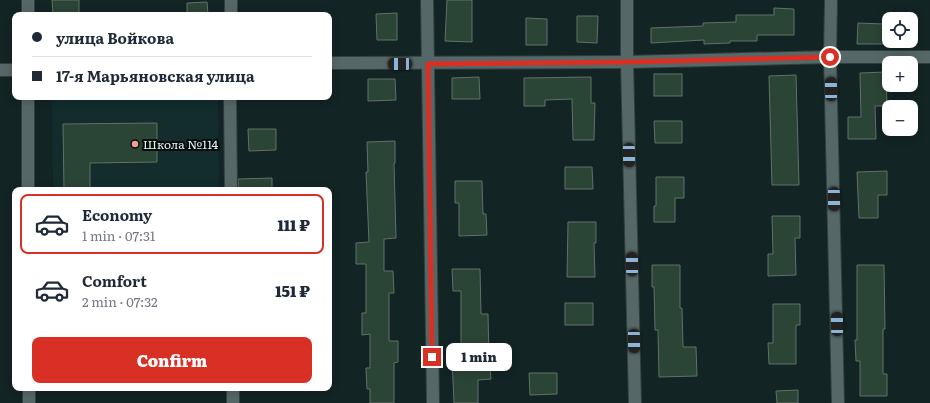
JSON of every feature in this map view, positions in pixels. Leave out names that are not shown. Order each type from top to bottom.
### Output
[{"type":"street","points":[[28,0],[28,12]]},
{"type":"street","points":[[231,12],[232,0]]},
{"type":"street","points":[[427,0],[433,403]]},
{"type":"street","points":[[627,0],[627,62],[635,403]]},
{"type":"street","points":[[831,0],[830,57],[838,403]]},
{"type":"street","points":[[332,63],[428,64],[627,62],[830,57],[930,57]]},
{"type":"street","points":[[0,70],[12,70]]},
{"type":"street","points":[[28,100],[28,187]]},
{"type":"street","points":[[230,100],[230,187]]},
{"type":"street","points":[[29,391],[29,403]]},
{"type":"street","points":[[233,391],[233,403]]},
{"type":"shaded area","name":"Школа №114","points":[[52,100],[218,100],[219,187],[53,187]]},
{"type":"building","points":[[52,0],[79,0],[79,12],[53,12]]},
{"type":"building","points":[[447,0],[472,0],[472,42],[445,41]]},
{"type":"building","points":[[207,2],[208,12],[187,12],[187,3]]},
{"type":"building","points":[[774,8],[794,9],[794,35],[757,35],[757,41],[730,41],[730,43],[704,44],[704,40],[651,43],[651,28],[703,26],[703,23],[736,22],[736,15],[774,15]]},
{"type":"building","points":[[397,13],[397,40],[377,40],[376,14]]},
{"type":"building","points":[[577,16],[598,16],[597,43],[577,42]]},
{"type":"building","points":[[526,18],[547,19],[547,45],[526,45]]},
{"type":"building","points":[[858,23],[882,24],[882,44],[857,44]]},
{"type":"building","points":[[882,72],[882,92],[887,92],[887,100],[882,100],[882,106],[875,106],[876,139],[848,139],[848,117],[861,117],[860,73]]},
{"type":"building","points":[[654,74],[682,74],[682,96],[654,96]]},
{"type":"building","points":[[796,75],[799,185],[772,185],[769,76]]},
{"type":"building","points":[[479,77],[480,99],[452,99],[452,78]]},
{"type":"building","points":[[591,77],[591,103],[595,103],[594,140],[573,140],[572,99],[545,100],[545,106],[524,106],[524,78]]},
{"type":"building","points":[[368,79],[395,79],[396,100],[368,101]]},
{"type":"building","points":[[654,121],[682,121],[682,143],[655,143]]},
{"type":"building","points":[[157,123],[157,162],[90,163],[90,187],[64,187],[63,124]]},
{"type":"building","points":[[248,129],[276,129],[276,150],[249,151]]},
{"type":"building","points":[[395,141],[394,163],[396,238],[384,239],[384,271],[393,271],[394,293],[389,293],[389,341],[398,341],[398,362],[394,363],[394,403],[370,403],[370,389],[367,389],[366,368],[370,368],[370,334],[362,335],[362,313],[366,313],[366,264],[356,264],[356,243],[369,242],[366,172],[368,172],[367,142]]},
{"type":"building","points":[[565,167],[592,167],[593,189],[565,189]]},
{"type":"building","points":[[887,171],[887,195],[878,195],[878,218],[859,218],[857,172]]},
{"type":"building","points":[[656,177],[684,177],[684,198],[675,198],[675,222],[654,222],[654,206],[656,206]]},
{"type":"building","points":[[272,178],[272,187],[238,187],[238,179]]},
{"type":"building","points":[[455,181],[482,181],[483,214],[486,214],[487,235],[459,236],[459,203],[455,203]]},
{"type":"building","points":[[772,216],[800,216],[800,238],[795,238],[796,275],[768,276],[768,254],[773,254]]},
{"type":"building","points":[[568,222],[596,222],[596,243],[594,243],[595,277],[567,277]]},
{"type":"building","points":[[652,265],[680,265],[680,308],[682,308],[683,347],[696,347],[697,376],[659,377],[658,330],[655,330]]},
{"type":"building","points":[[857,265],[884,265],[885,329],[883,329],[883,374],[887,374],[887,396],[860,396],[860,361],[856,361],[855,340],[857,340]]},
{"type":"building","points":[[452,269],[480,269],[481,314],[488,314],[491,379],[478,380],[478,403],[454,403],[452,359],[461,359],[461,291],[453,291]]},
{"type":"building","points":[[565,303],[593,303],[593,325],[565,325]]},
{"type":"building","points":[[773,304],[800,304],[800,325],[796,325],[796,364],[769,364],[768,343],[773,343]]},
{"type":"building","points":[[529,373],[557,373],[557,394],[530,395]]},
{"type":"building","points":[[798,390],[798,403],[777,403],[776,391]]},
{"type":"place","name":"Школа №114","points":[[135,144]]},
{"type":"route","points":[[432,357],[428,64],[627,62],[830,57]]}]
